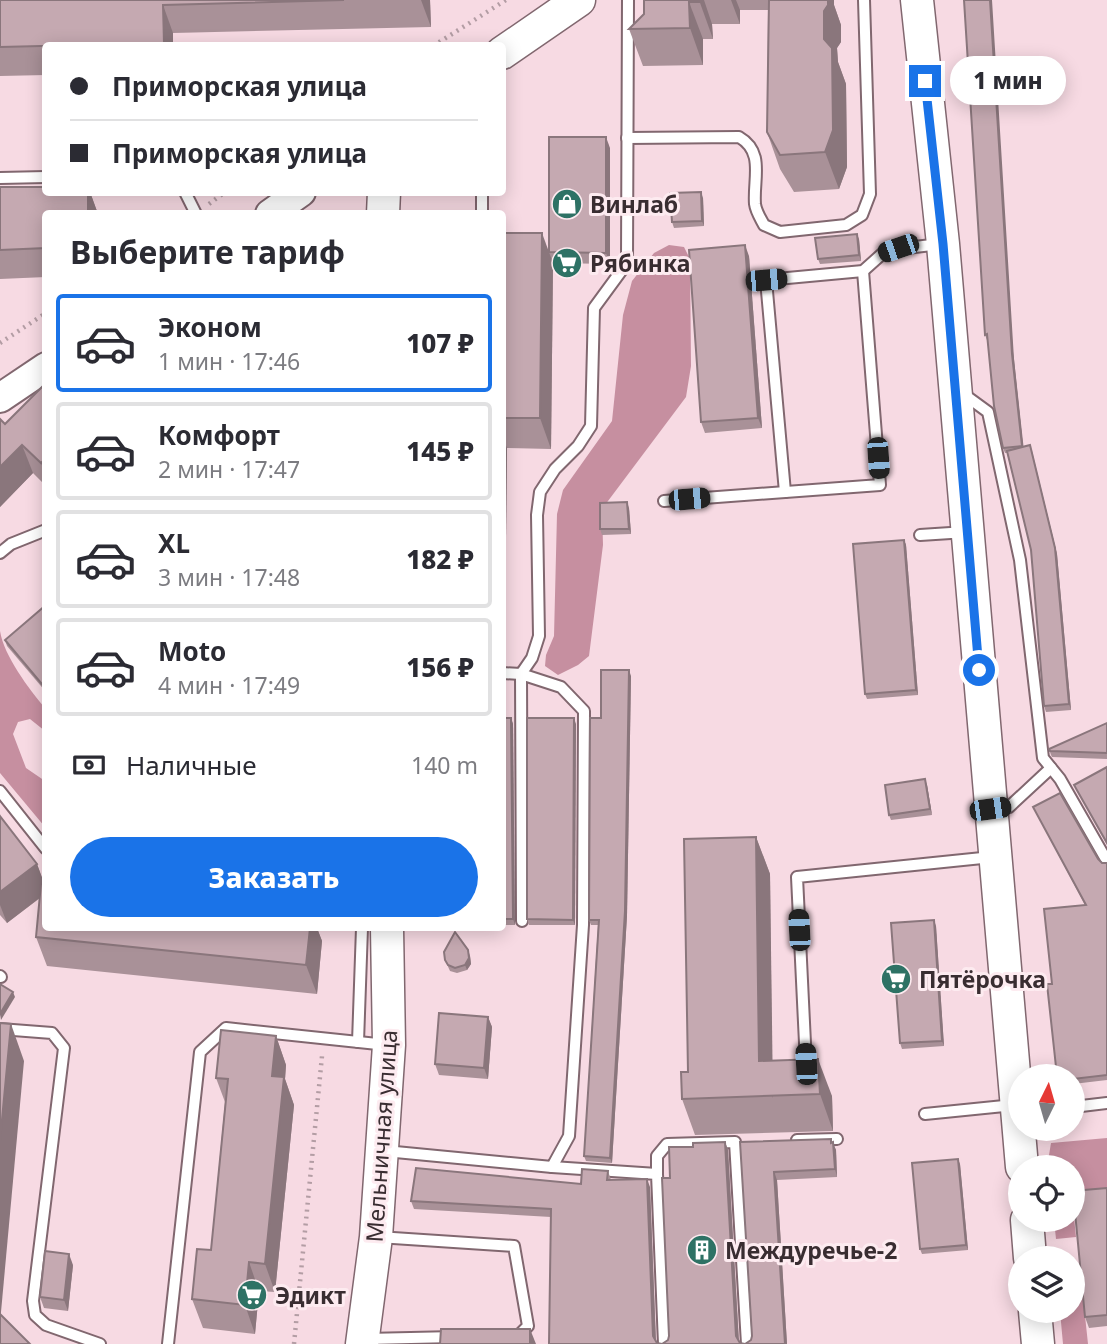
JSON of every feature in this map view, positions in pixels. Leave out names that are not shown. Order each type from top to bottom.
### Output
[{"type":"main road","points":[[506,50],[579,0]]},
{"type":"main road","points":[[916,0],[943,244],[1014,1064]]},
{"type":"main road","name":"Мельничная улица","points":[[362,1342],[376,1237],[383,1151],[389,1045],[387,931]]},
{"type":"main road","points":[[1036,1323],[1038,1344]]},
{"type":"street","points":[[276,210],[295,196]]},
{"type":"street","points":[[0,398],[42,370]]},
{"type":"lane","points":[[522,921],[521,674],[532,657],[539,636],[537,515],[540,492],[555,469],[578,446],[591,426],[594,309],[627,263],[628,0]]},
{"type":"lane","points":[[627,138],[739,137],[750,143],[756,158],[755,207],[764,225],[780,232],[846,225],[862,215],[870,194],[864,0]]},
{"type":"lane","points":[[0,177],[42,177]]},
{"type":"lane","points":[[785,492],[766,280],[863,271],[881,254],[898,248],[943,244]]},
{"type":"lane","points":[[664,501],[880,485],[863,271]]},
{"type":"lane","points":[[955,389],[988,412],[1020,560],[1043,758],[1060,779],[1107,861]]},
{"type":"lane","points":[[0,553],[10,544],[42,531]]},
{"type":"lane","points":[[919,535],[967,531]]},
{"type":"lane","points":[[506,673],[521,674],[561,687],[584,711],[583,925],[569,1136],[552,1167]]},
{"type":"lane","points":[[990,809],[1009,807],[1051,768]]},
{"type":"lane","points":[[0,791],[42,844]]},
{"type":"lane","points":[[806,1064],[797,877],[995,857]]},
{"type":"lane","points":[[358,1042],[362,931]]},
{"type":"lane","points":[[168,1344],[200,1052],[226,1028],[389,1045]]},
{"type":"lane","points":[[0,1029],[52,1033],[64,1048],[33,1301],[35,1315],[46,1325],[72,1340],[100,1344]]},
{"type":"lane","points":[[1085,1106],[1107,1103]]},
{"type":"lane","points":[[925,1114],[1008,1106]]},
{"type":"lane","points":[[786,1140],[837,1139]]},
{"type":"lane","points":[[664,1344],[657,1156],[667,1144],[748,1142]]},
{"type":"lane","points":[[735,1143],[747,1344]]},
{"type":"lane","points":[[383,1151],[657,1174]]},
{"type":"lane","points":[[376,1237],[514,1246],[528,1326],[519,1335],[506,1335]]},
{"type":"lane","points":[[362,1342],[467,1336]]},
{"type":"path","points":[[439,42],[506,0]]},
{"type":"path","points":[[0,343],[42,316]]},
{"type":"path","points":[[294,1344],[324,1038]]},
{"type":"shaded area","points":[[669,245],[684,247],[690,259],[691,366],[686,397],[602,509],[603,545],[589,656],[558,675],[545,666],[546,655],[554,636],[557,514],[563,490],[612,421],[623,315],[632,281],[654,253]]},
{"type":"shaded area","points":[[0,631],[6,651],[42,704],[42,729],[30,719],[18,722],[13,734],[26,768],[42,779],[42,823],[0,773]]},
{"type":"shaded area","points":[[1107,1138],[1107,1194],[1085,1195],[1085,1155],[1049,1155],[1051,1143]]},
{"type":"shaded area","points":[[1055,1232],[1075,1232],[1076,1237],[1056,1239]]},
{"type":"shaded area","points":[[1085,1316],[1088,1344],[1063,1344],[1061,1323],[1085,1323]]},
{"type":"building","points":[[0,0],[344,0],[163,5],[164,42],[42,42],[42,46],[0,47]]},
{"type":"building","points":[[644,0],[699,2],[689,2],[690,28],[629,29],[644,14]]},
{"type":"building","points":[[769,0],[828,0],[824,11],[824,39],[832,48],[833,130],[825,152],[780,155],[767,132]]},
{"type":"building","points":[[964,0],[990,0],[1012,354],[1022,446],[1003,448],[994,406],[987,334],[985,335]]},
{"type":"building","points":[[549,137],[606,137],[606,253],[549,252]]},
{"type":"building","points":[[0,187],[42,187],[42,196],[88,196],[88,210],[42,210],[42,248],[0,250]]},
{"type":"building","points":[[701,192],[702,221],[672,222],[670,193]]},
{"type":"building","points":[[506,233],[542,233],[540,418],[506,418]]},
{"type":"building","points":[[857,234],[859,255],[818,259],[815,238]]},
{"type":"building","points":[[745,245],[758,418],[701,422],[689,250]]},
{"type":"building","points":[[42,387],[41,463],[22,445],[0,467],[0,419],[5,424]]},
{"type":"building","points":[[1030,445],[1055,548],[1069,704],[1044,706],[1031,550],[1007,451]]},
{"type":"building","points":[[627,502],[629,529],[600,529],[600,503]]},
{"type":"building","points":[[904,540],[916,690],[865,694],[853,544]]},
{"type":"building","points":[[42,608],[42,684],[5,640]]},
{"type":"building","points":[[601,670],[629,670],[625,911],[610,1158],[584,1156],[599,920],[589,920],[590,718],[601,718]]},
{"type":"building","points":[[506,718],[511,718],[513,919],[506,919]]},
{"type":"building","points":[[527,718],[574,718],[573,920],[527,919]]},
{"type":"building","points":[[1107,723],[1107,753],[1049,749]]},
{"type":"building","points":[[1107,767],[1107,843],[1074,785]]},
{"type":"building","points":[[925,779],[930,809],[889,815],[885,785]]},
{"type":"building","points":[[1060,793],[1098,859],[1107,863],[1107,1075],[1085,1078],[1085,1064],[1056,1064],[1047,984],[1052,984],[1044,909],[1086,905],[1033,807]]},
{"type":"building","points":[[0,816],[37,864],[0,892]]},
{"type":"building","points":[[756,837],[759,1061],[818,1059],[820,1094],[682,1099],[681,1072],[688,1072],[684,839]]},
{"type":"building","points":[[41,884],[42,931],[310,931],[306,965],[36,937]]},
{"type":"building","points":[[934,920],[942,1041],[900,1043],[891,923]]},
{"type":"building","points":[[455,932],[468,950],[469,958],[465,965],[455,968],[448,965],[444,952]]},
{"type":"building","points":[[0,984],[13,992],[0,1014]]},
{"type":"building","points":[[439,1013],[488,1017],[484,1068],[435,1064]]},
{"type":"building","points":[[0,1023],[11,1024],[0,1141]]},
{"type":"building","points":[[221,1030],[276,1036],[272,1076],[284,1077],[265,1264],[249,1262],[245,1305],[192,1299],[197,1249],[211,1250],[228,1079],[216,1078]]},
{"type":"building","points":[[831,1139],[835,1169],[774,1172],[785,1344],[745,1344],[752,1336],[740,1142]]},
{"type":"building","name":"Междуречье-2","points":[[725,1142],[736,1336],[740,1343],[745,1344],[662,1344],[669,1336],[662,1178],[670,1178],[669,1147],[693,1147],[693,1143]]},
{"type":"building","points":[[958,1159],[966,1245],[920,1249],[912,1163]]},
{"type":"building","points":[[416,1168],[581,1184],[582,1169],[608,1171],[607,1180],[647,1179],[653,1336],[657,1343],[662,1344],[549,1344],[551,1209],[411,1201]]},
{"type":"building","points":[[1107,1188],[1107,1315],[1085,1317],[1085,1246],[1078,1246],[1077,1232],[1085,1232],[1085,1190]]},
{"type":"building","points":[[45,1251],[69,1254],[64,1300],[40,1297]]},
{"type":"building","points":[[0,1314],[30,1344],[0,1344]]},
{"type":"building","points":[[441,1329],[530,1329],[530,1344],[440,1344]]},
{"type":"place","name":"Винлаб","points":[[567,204]]},
{"type":"place","name":"Рябинка","points":[[567,263]]},
{"type":"place","name":"Пятёрочка","points":[[896,979]]},
{"type":"place","name":"Междуречье-2","points":[[702,1250]]},
{"type":"place","name":"Эдикт","points":[[252,1295]]},
{"type":"route","points":[[925,81],[943,244],[979,670]]}]
